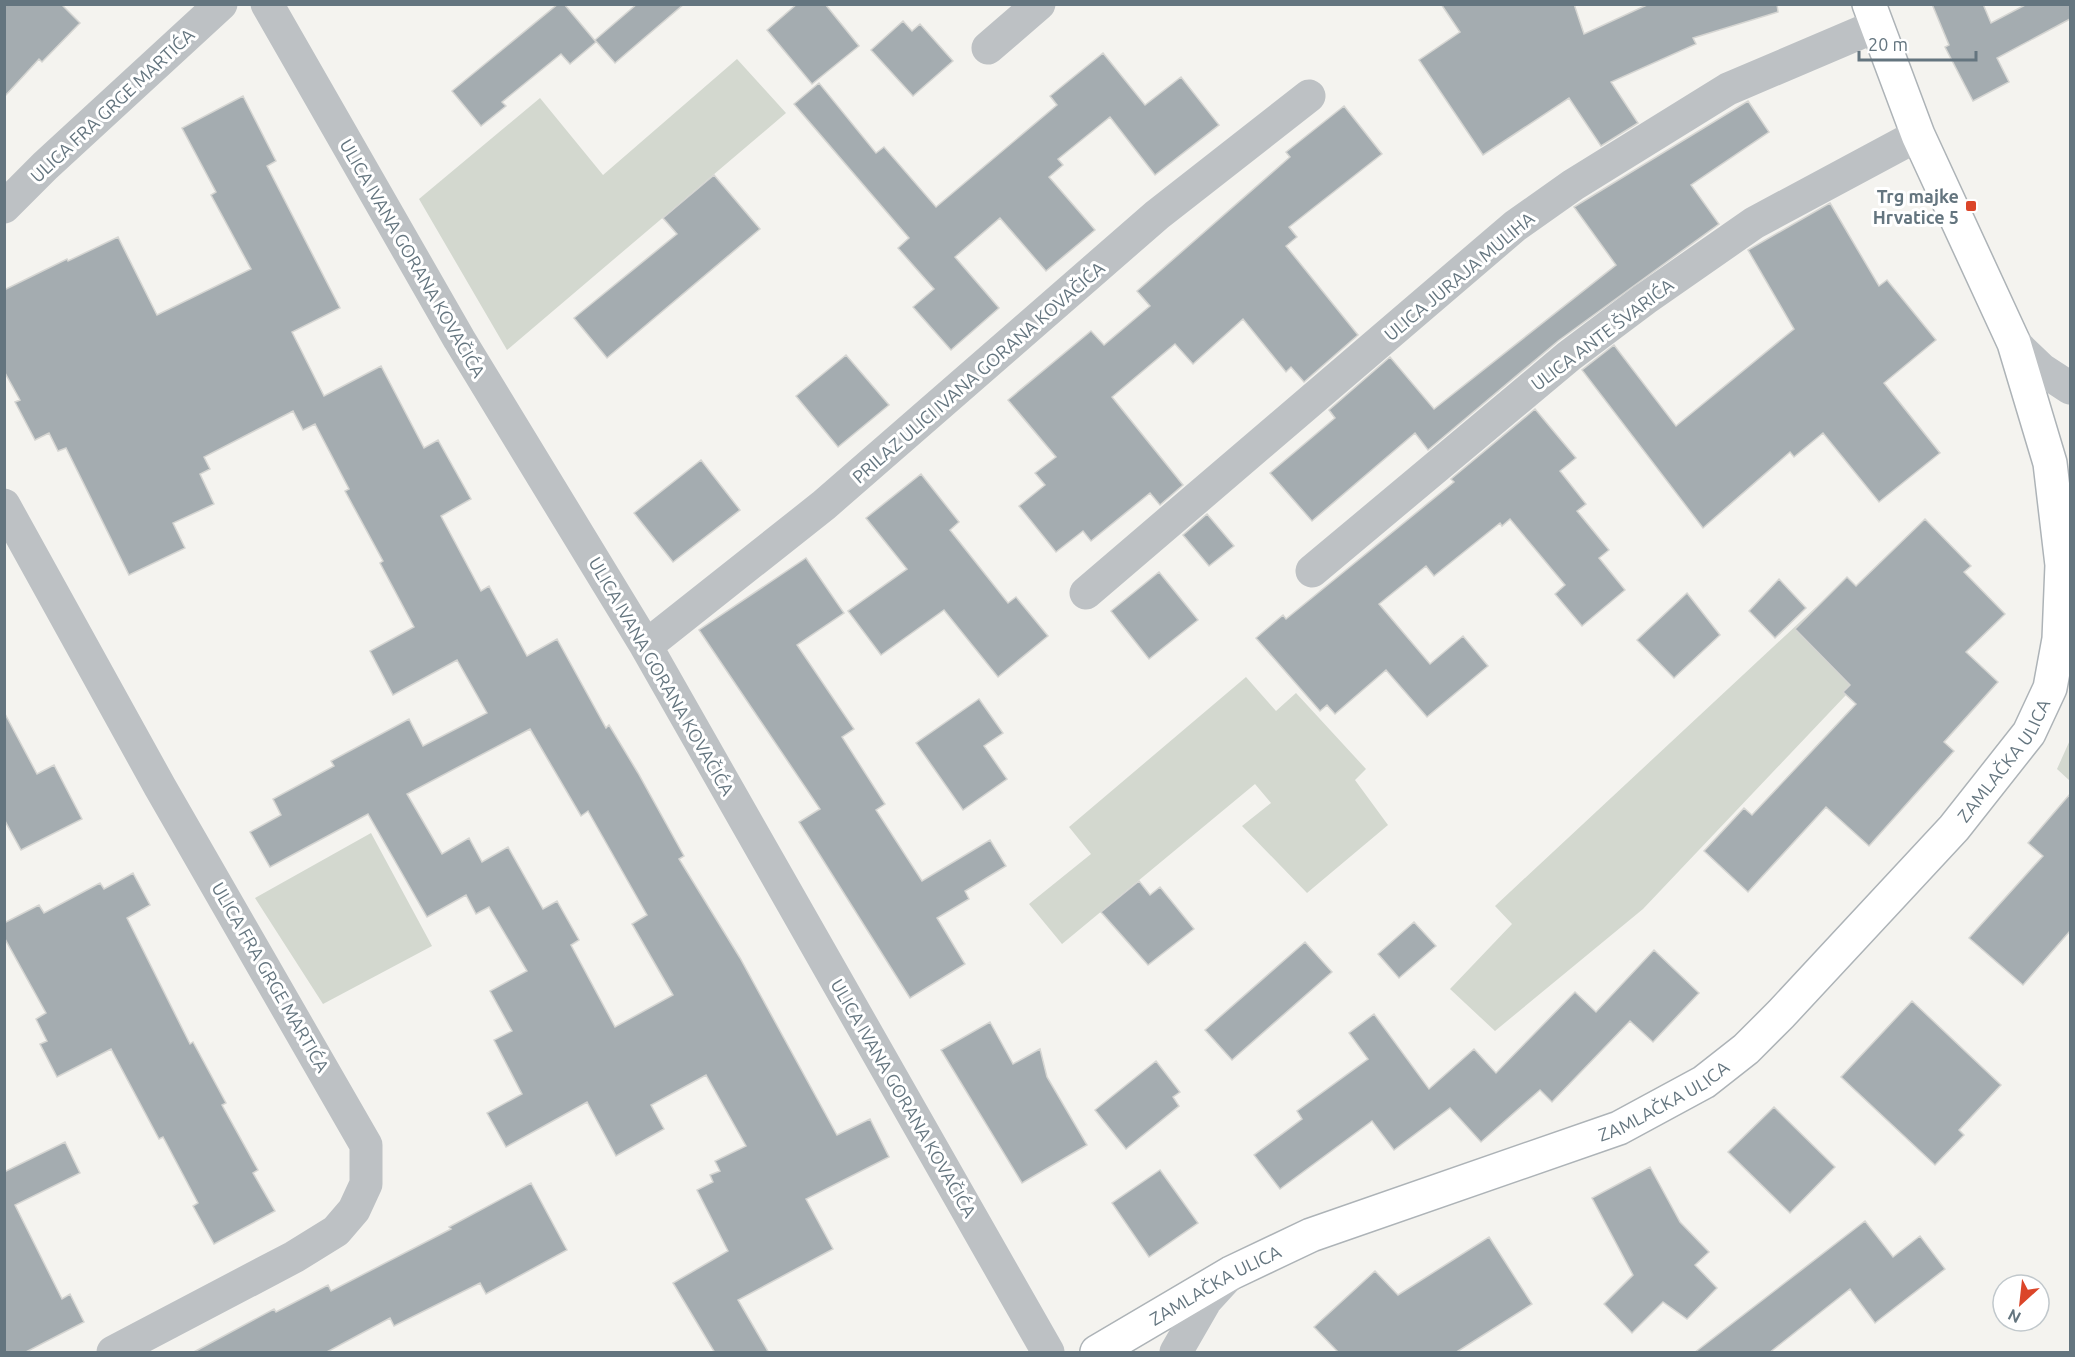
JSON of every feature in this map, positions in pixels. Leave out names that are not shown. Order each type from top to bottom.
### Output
[{"type":"street","name":"ULICA FRA GRGE MARTIĆA","points":[[4,207],[45,166],[221,4]]},
{"type":"street","name":"ULICA IVANA GORANA KOVAČIĆA","points":[[267,4],[459,339],[646,646],[1048,1353]]},
{"type":"street","points":[[988,48],[1039,4]]},
{"type":"street","name":"ZAMLAČKA ULICA","points":[[1097,1353],[1230,1274],[1311,1236],[1619,1128],[1704,1082],[1746,1049],[1781,1014],[1954,828],[2029,733],[2050,688],[2059,639],[2065,518],[2014,343],[1918,135],[1873,15]]},
{"type":"street","name":"ULICA JURAJA MULIHA","points":[[1086,593],[1515,226],[1573,185],[1728,89],[1873,15]]},
{"type":"street","name":"PRILAZ ULICI IVANA GORANA KOVAČIĆA","points":[[646,646],[824,505],[1157,215],[1308,96]]},
{"type":"street","name":"ULICA ANTE ŠVARIĆA","points":[[1312,571],[1569,356],[1645,299],[1754,223],[1918,135]]},
{"type":"street","points":[[2014,343],[2041,369],[2068,382]]},
{"type":"street","name":"ULICA FRA GRGE MARTIĆA","points":[[4,505],[160,787],[366,1145],[366,1184],[354,1210],[336,1231],[294,1257],[113,1353]]},
{"type":"street","points":[[1176,1353],[1206,1300],[1230,1274]]},
{"type":"shaded area","points":[[737,59],[786,113],[507,350],[419,199],[540,98],[603,175]]},
{"type":"shaded area","points":[[1816,607],[1844,634],[1822,656],[1850,685],[1843,692],[1846,695],[1643,909],[1495,1031],[1450,989],[1512,924],[1495,906]]},
{"type":"shaded area","points":[[1246,677],[1276,711],[1296,693],[1366,769],[1355,780],[1388,825],[1307,893],[1242,826],[1271,803],[1255,784],[1062,944],[1029,904],[1091,854],[1069,827]]},
{"type":"shaded area","points":[[2070,740],[2070,781],[2057,769]]},
{"type":"shaded area","points":[[371,833],[432,946],[323,1004],[255,898]]},
{"type":"building","points":[[4,4],[61,4],[80,23],[42,62],[39,59],[4,97]]},
{"type":"building","points":[[558,4],[564,4],[596,42],[570,64],[561,54],[502,102],[506,106],[481,126],[452,91]]},
{"type":"building","points":[[637,4],[684,4],[615,63],[595,40]]},
{"type":"building","points":[[797,4],[825,4],[859,46],[812,84],[767,30]]},
{"type":"building","points":[[1441,4],[1574,4],[1584,34],[1649,4],[1777,4],[1778,12],[1693,38],[1696,44],[1611,82],[1638,123],[1601,146],[1569,98],[1483,155],[1419,60],[1460,32]]},
{"type":"building","points":[[1932,4],[1983,4],[1991,23],[2027,4],[2070,4],[2070,19],[1997,58],[2009,82],[1973,101],[1945,47],[1949,45]]},
{"type":"building","points":[[903,21],[912,31],[920,24],[953,61],[913,96],[871,50]]},
{"type":"building","points":[[1103,53],[1145,105],[1181,77],[1219,125],[1155,175],[1110,117],[1058,159],[1063,165],[1049,177],[1095,230],[1046,271],[1000,218],[955,257],[999,308],[951,350],[913,307],[934,289],[898,248],[909,238],[794,104],[819,83],[876,153],[884,147],[936,207],[1057,105],[1050,96]]},
{"type":"building","points":[[243,96],[276,161],[267,166],[340,308],[292,332],[324,396],[381,366],[424,448],[438,440],[471,499],[441,516],[481,591],[489,586],[527,656],[557,639],[606,728],[609,725],[638,773],[684,856],[679,859],[740,958],[837,1135],[870,1119],[889,1157],[806,1199],[833,1249],[738,1300],[769,1353],[715,1353],[673,1283],[728,1251],[697,1190],[713,1182],[710,1175],[720,1171],[715,1161],[746,1146],[706,1075],[651,1105],[664,1129],[616,1156],[587,1102],[506,1147],[487,1113],[522,1094],[494,1040],[512,1031],[490,991],[527,971],[489,907],[476,914],[466,895],[427,917],[368,814],[270,867],[250,832],[281,815],[273,799],[334,766],[331,761],[409,719],[423,746],[487,713],[457,660],[393,695],[370,651],[414,627],[380,563],[383,561],[345,491],[349,489],[315,424],[303,430],[293,411],[204,457],[210,469],[200,474],[214,504],[173,523],[185,548],[129,575],[66,448],[58,451],[49,433],[35,440],[15,402],[20,400],[4,371],[4,290],[118,237],[157,315],[251,269],[211,195],[216,192],[182,128]],"holes":[[[530,729],[581,816],[588,811],[647,915],[632,924],[673,995],[615,1027],[571,945],[579,940],[557,901],[543,909],[508,847],[482,862],[469,838],[442,854],[407,794]]]},
{"type":"building","points":[[1748,101],[1769,132],[1691,185],[1719,224],[1558,341],[1428,450],[1415,433],[1312,521],[1270,473],[1335,418],[1329,410],[1390,357],[1434,409],[1616,265],[1574,207]]},
{"type":"building","points":[[1344,106],[1382,154],[1289,227],[1297,237],[1286,246],[1358,335],[1304,382],[1291,367],[1286,372],[1243,319],[1193,364],[1175,344],[1112,397],[1183,485],[1160,505],[1150,493],[1091,541],[1083,531],[1056,552],[1019,506],[1045,485],[1035,473],[1056,457],[1008,400],[1091,331],[1104,345],[1150,306],[1137,291],[1290,157],[1286,152]]},
{"type":"building","points":[[714,175],[760,229],[607,358],[574,318],[677,234],[663,218]]},
{"type":"building","points":[[1830,203],[1879,286],[1887,280],[1936,340],[1884,383],[1940,453],[1879,502],[1823,433],[1794,457],[1790,452],[1703,528],[1582,370],[1614,345],[1676,426],[1794,329],[1748,250]]},
{"type":"building","points":[[846,355],[889,405],[838,447],[796,396]]},
{"type":"building","points":[[1535,409],[1576,458],[1560,471],[1586,504],[1577,511],[1609,550],[1599,558],[1625,590],[1582,626],[1555,594],[1565,585],[1510,519],[1502,526],[1500,523],[1434,576],[1426,566],[1379,604],[1430,664],[1463,636],[1488,666],[1427,717],[1386,670],[1335,714],[1327,705],[1320,711],[1256,638],[1283,615],[1286,619],[1454,482],[1451,479]]},
{"type":"building","points":[[701,460],[740,510],[673,562],[634,513]]},
{"type":"building","points":[[921,474],[959,522],[950,530],[1008,603],[1016,597],[1048,636],[998,677],[944,610],[881,655],[848,611],[907,569],[866,518]]},
{"type":"building","points":[[1207,514],[1234,546],[1209,566],[1183,535]]},
{"type":"building","points":[[1925,519],[1971,566],[1964,572],[2005,614],[1966,652],[1998,682],[1944,742],[1954,751],[1869,846],[1826,807],[1748,892],[1704,851],[1744,808],[1752,815],[1856,704],[1843,692],[1850,685],[1795,629],[1847,577],[1856,586]]},
{"type":"building","points":[[806,558],[844,613],[797,645],[854,729],[842,737],[885,804],[876,810],[922,881],[990,840],[1006,866],[965,891],[969,899],[937,918],[965,964],[910,998],[799,822],[820,809],[699,630]]},
{"type":"building","points":[[1159,572],[1198,620],[1149,659],[1111,611]]},
{"type":"building","points":[[1779,579],[1806,608],[1775,638],[1749,611]]},
{"type":"building","points":[[1687,593],[1720,635],[1674,678],[1637,640]]},
{"type":"building","points":[[979,699],[1003,733],[984,746],[1007,779],[963,810],[916,743]]},
{"type":"building","points":[[4,712],[37,774],[54,765],[82,819],[21,850],[4,819]]},
{"type":"building","points":[[2070,794],[2070,931],[2023,985],[1969,938],[2043,856],[2028,843]]},
{"type":"building","points":[[133,873],[150,905],[127,918],[190,1044],[193,1042],[226,1103],[222,1105],[258,1170],[253,1173],[275,1211],[214,1244],[193,1206],[198,1203],[163,1137],[159,1139],[111,1049],[57,1077],[40,1044],[47,1041],[36,1019],[46,1013],[4,937],[4,923],[39,905],[44,913],[100,883],[104,889]]},
{"type":"building","points":[[1139,881],[1150,895],[1160,887],[1194,929],[1148,965],[1101,912]]},
{"type":"building","points":[[1414,922],[1436,946],[1399,978],[1378,954]]},
{"type":"building","points":[[1305,942],[1332,972],[1232,1060],[1205,1030]]},
{"type":"building","points":[[1654,950],[1699,993],[1653,1042],[1630,1021],[1552,1102],[1540,1090],[1481,1142],[1450,1108],[1394,1150],[1372,1121],[1280,1189],[1254,1155],[1302,1119],[1297,1111],[1368,1059],[1349,1033],[1374,1014],[1429,1089],[1474,1049],[1496,1073],[1575,992],[1596,1012]]},
{"type":"building","points":[[1912,1001],[2001,1085],[1959,1130],[1964,1135],[1935,1165],[1841,1077]]},
{"type":"building","points":[[990,1022],[1013,1064],[1040,1049],[1047,1077],[1087,1145],[1022,1183],[941,1050]]},
{"type":"building","points":[[1156,1061],[1180,1092],[1173,1097],[1179,1106],[1126,1149],[1095,1110]]},
{"type":"building","points":[[1774,1107],[1835,1167],[1790,1213],[1728,1152]]},
{"type":"building","points":[[65,1142],[80,1173],[15,1205],[62,1299],[70,1294],[84,1322],[24,1353],[4,1353],[4,1172]]},
{"type":"building","points":[[1650,1167],[1680,1222],[1709,1252],[1695,1265],[1717,1288],[1687,1319],[1663,1302],[1632,1333],[1604,1304],[1633,1275],[1592,1198]]},
{"type":"building","points":[[1160,1170],[1198,1223],[1149,1257],[1112,1203]]},
{"type":"building","points":[[531,1183],[567,1250],[486,1294],[480,1283],[394,1326],[390,1318],[325,1353],[192,1353],[274,1309],[276,1312],[328,1285],[331,1291],[451,1229],[449,1227]]},
{"type":"building","points":[[1865,1221],[1893,1257],[1920,1236],[1945,1269],[1875,1323],[1850,1289],[1769,1353],[1694,1353]]},
{"type":"building","points":[[1489,1237],[1532,1304],[1455,1353],[1339,1353],[1314,1327],[1375,1271],[1398,1295]]},
{"type":"place","name":"Trg majke Hrvatice 5","points":[[1971,206]]}]
